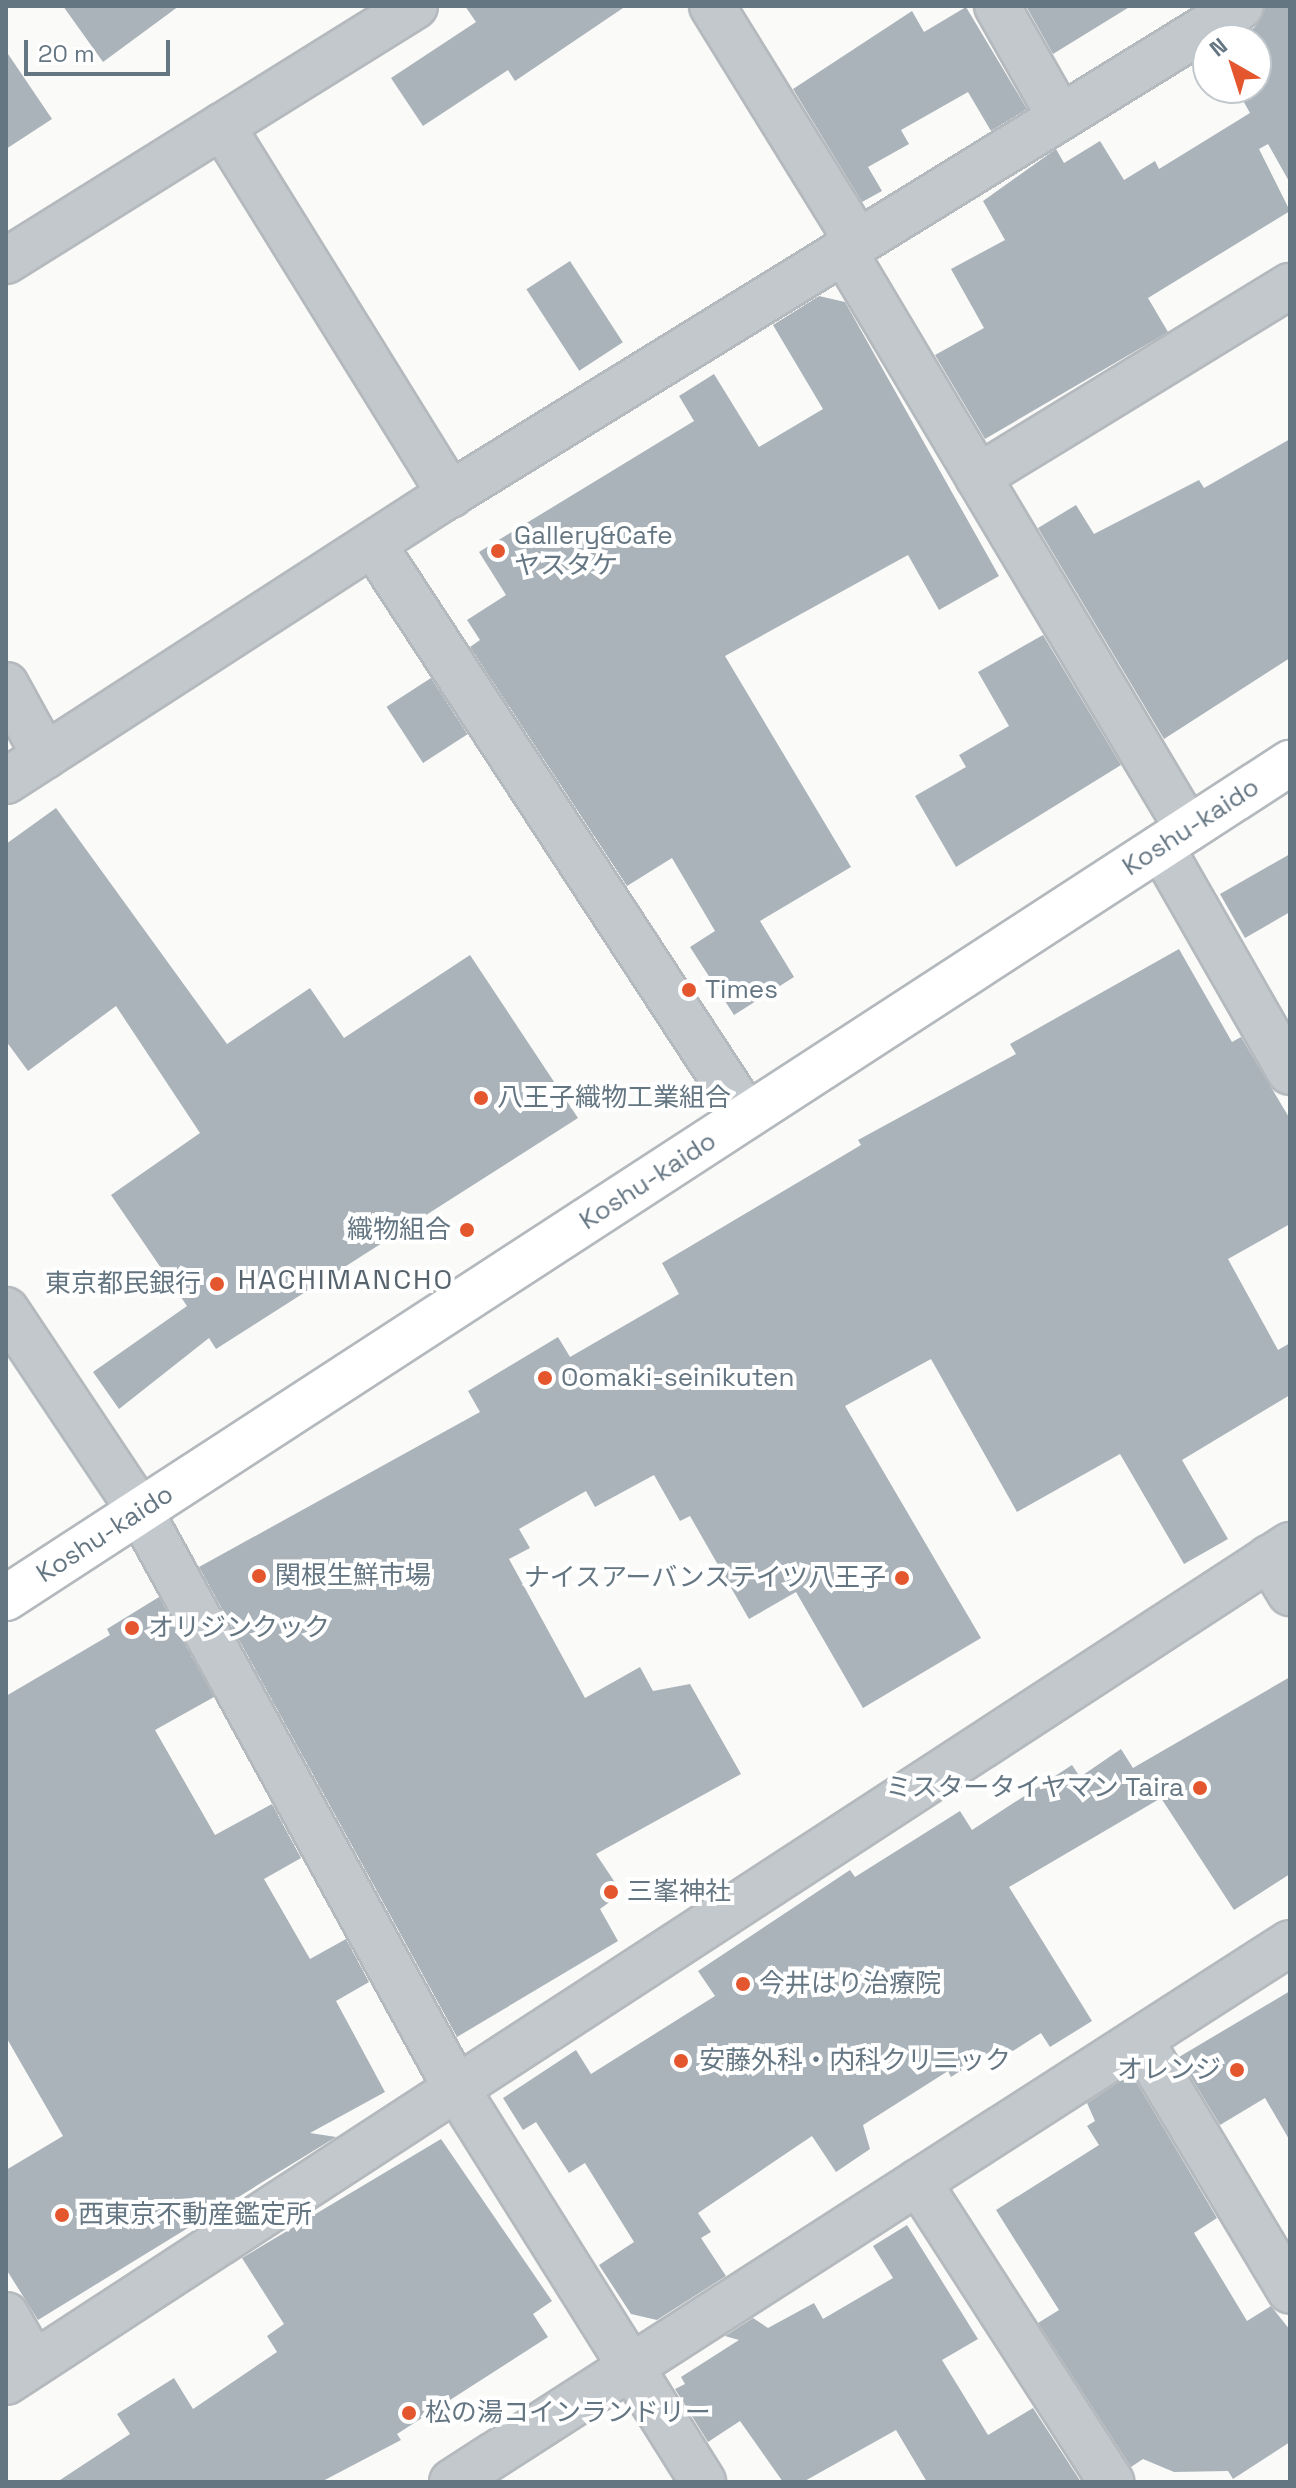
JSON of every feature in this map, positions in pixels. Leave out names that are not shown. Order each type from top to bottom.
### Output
[{"type":"highway","name":"Koshu-kaido","points":[[6,1598],[1290,763]]},
{"type":"street","points":[[6,261],[415,6]]},
{"type":"street","points":[[712,6],[850,246],[1175,838],[1290,1072]]},
{"type":"street","points":[[997,6],[1060,117]]},
{"type":"street","points":[[6,781],[451,495],[1241,6]]},
{"type":"street","points":[[222,126],[451,495]]},
{"type":"street","points":[[978,477],[1290,286]]},
{"type":"street","points":[[373,544],[747,1116]]},
{"type":"street","points":[[6,685],[45,756]]},
{"type":"street","points":[[6,1310],[140,1511],[456,2088],[703,2482]]},
{"type":"street","points":[[6,2315],[20,2373],[456,2088],[1283,1565]]},
{"type":"street","points":[[452,2482],[1290,1943]]},
{"type":"street","points":[[1140,2040],[1290,2291]]},
{"type":"street","points":[[918,2182],[1111,2482]]},
{"type":"building","points":[[63,6],[179,6],[103,62]]},
{"type":"building","points":[[465,6],[626,6],[515,81],[508,70],[423,126],[391,78],[476,22]]},
{"type":"building","points":[[1026,6],[1131,6],[1053,54]]},
{"type":"building","points":[[1266,6],[1290,6],[1290,183],[1268,144],[1259,149],[1290,211],[1148,298],[1168,332],[985,439],[935,355],[984,328],[951,269],[1005,240],[983,201],[1056,149],[1064,163],[1100,141],[1124,180],[1155,161],[1159,169],[1250,113],[1245,104],[1272,104],[1272,24],[1257,24]]},
{"type":"building","points":[[966,7],[1027,109],[991,131],[968,92],[901,130],[909,144],[868,167],[882,191],[862,202],[793,89],[912,11],[924,32]]},
{"type":"building","points":[[6,51],[52,119],[6,149]]},
{"type":"building","points":[[570,261],[623,342],[579,371],[526,289]]},
{"type":"building","points":[[819,296],[845,302],[999,576],[939,610],[908,555],[725,656],[851,867],[760,921],[794,977],[734,1015],[690,947],[715,931],[672,858],[627,886],[470,647],[480,640],[467,620],[506,595],[479,552],[694,421],[679,396],[714,374],[759,447],[823,409],[773,325]]},
{"type":"building","points":[[1290,439],[1290,658],[1164,739],[1038,528],[1076,505],[1094,534],[1199,480],[1204,488]]},
{"type":"building","points":[[1043,635],[1121,765],[956,867],[915,796],[966,767],[959,755],[1009,726],[978,672]]},
{"type":"building","points":[[431,678],[467,734],[423,763],[387,707]]},
{"type":"building","points":[[56,808],[227,1044],[310,988],[344,1038],[470,955],[578,1118],[216,1349],[209,1338],[119,1409],[93,1372],[187,1306],[111,1195],[200,1133],[116,1006],[28,1071],[6,1041],[6,844]]},
{"type":"building","points":[[1290,854],[1290,912],[1245,938],[1220,894]]},
{"type":"building","points":[[1179,949],[1232,1042],[1241,1037],[1290,1119],[1290,1224],[1228,1259],[1278,1350],[1290,1343],[1290,1395],[1182,1460],[1228,1539],[1184,1564],[1120,1454],[1017,1512],[931,1359],[845,1406],[981,1638],[863,1708],[796,1592],[749,1619],[690,1516],[680,1521],[654,1475],[595,1507],[586,1491],[519,1529],[530,1548],[509,1559],[585,1698],[640,1667],[653,1691],[690,1684],[741,1774],[596,1854],[622,1893],[600,1909],[618,1941],[457,2037],[199,1567],[480,1412],[468,1391],[558,1337],[570,1357],[679,1294],[662,1263],[861,1145],[858,1140],[1016,1054],[1010,1044]]},
{"type":"building","points":[[159,1597],[214,1697],[155,1730],[215,1835],[272,1804],[301,1858],[264,1879],[310,1959],[346,1939],[369,1982],[336,2001],[385,2092],[310,2133],[336,2137],[38,2320],[6,2269],[6,2170],[63,2136],[6,2037],[6,1696],[110,1635],[107,1629]]},
{"type":"building","points":[[1290,1677],[1290,1874],[1234,1910],[1161,1798],[1009,1887],[1092,2021],[1050,2047],[1041,2033],[997,2061],[991,2051],[951,2077],[948,2071],[863,2125],[870,2149],[836,2172],[812,2136],[698,2213],[711,2232],[701,2238],[726,2276],[657,2320],[631,2314],[599,2265],[634,2242],[585,2163],[569,2173],[536,2122],[523,2130],[503,2098],[576,2050],[591,2074],[715,1996],[698,1971],[850,1870],[855,1877],[960,1811],[972,1830],[1072,1765],[1080,1777],[1121,1749],[1133,1768]]},
{"type":"building","points":[[1290,1991],[1290,2141],[1265,2098],[1220,2125],[1179,2057]]},
{"type":"building","points":[[1122,2080],[1137,2083],[1217,2218],[1194,2233],[1247,2321],[1271,2306],[1290,2330],[1290,2442],[1233,2479],[1228,2471],[1174,2472],[1143,2459],[1131,2467],[1038,2323],[1059,2310],[996,2210],[1099,2145],[1087,2126],[1095,2121],[1087,2103]]},
{"type":"building","points":[[441,2139],[552,2301],[533,2314],[548,2337],[397,2434],[401,2440],[321,2482],[57,2482],[130,2434],[117,2414],[174,2378],[193,2409],[277,2352],[267,2336],[284,2324],[242,2258]]},
{"type":"building","points":[[907,2225],[978,2339],[942,2360],[988,2435],[1033,2408],[1081,2482],[927,2482],[896,2430],[803,2482],[783,2482],[740,2421],[708,2442],[675,2389],[685,2384],[681,2377],[739,2340],[725,2336],[753,2318],[768,2328],[814,2303],[823,2319],[893,2278],[873,2246]]},
{"type":"place","name":"Gallery&Cafe ヤスタケ","points":[[498,551]]},
{"type":"place","name":"Times","points":[[689,990]]},
{"type":"place","name":"八王子織物工業組合","points":[[481,1098]]},
{"type":"place","name":"織物組合","points":[[467,1230]]},
{"type":"place","name":"東京都民銀行","points":[[217,1284]]},
{"type":"place","name":"Oomaki-seinikuten","points":[[545,1378]]},
{"type":"place","name":"関根生鮮市場","points":[[259,1576]]},
{"type":"place","name":"ナイスアーバンステイツ八王子","points":[[902,1578]]},
{"type":"place","name":"オリジンクック","points":[[132,1628]]},
{"type":"place","name":"ミスタータイヤマン Taira","points":[[1200,1788]]},
{"type":"place","name":"三峯神社","points":[[611,1892]]},
{"type":"place","name":"今井はり治療院","points":[[743,1984]]},
{"type":"place","name":"安藤外科・内科クリニック","points":[[681,2061]]},
{"type":"place","name":"オレンジ","points":[[1237,2070]]},
{"type":"place","name":"西東京不動産鑑定所","points":[[62,2215]]},
{"type":"place","name":"松の湯コインランドリー","points":[[409,2413]]},
{"type":"district","name":"HACHIMANCHO","points":[[346,1279]]}]
